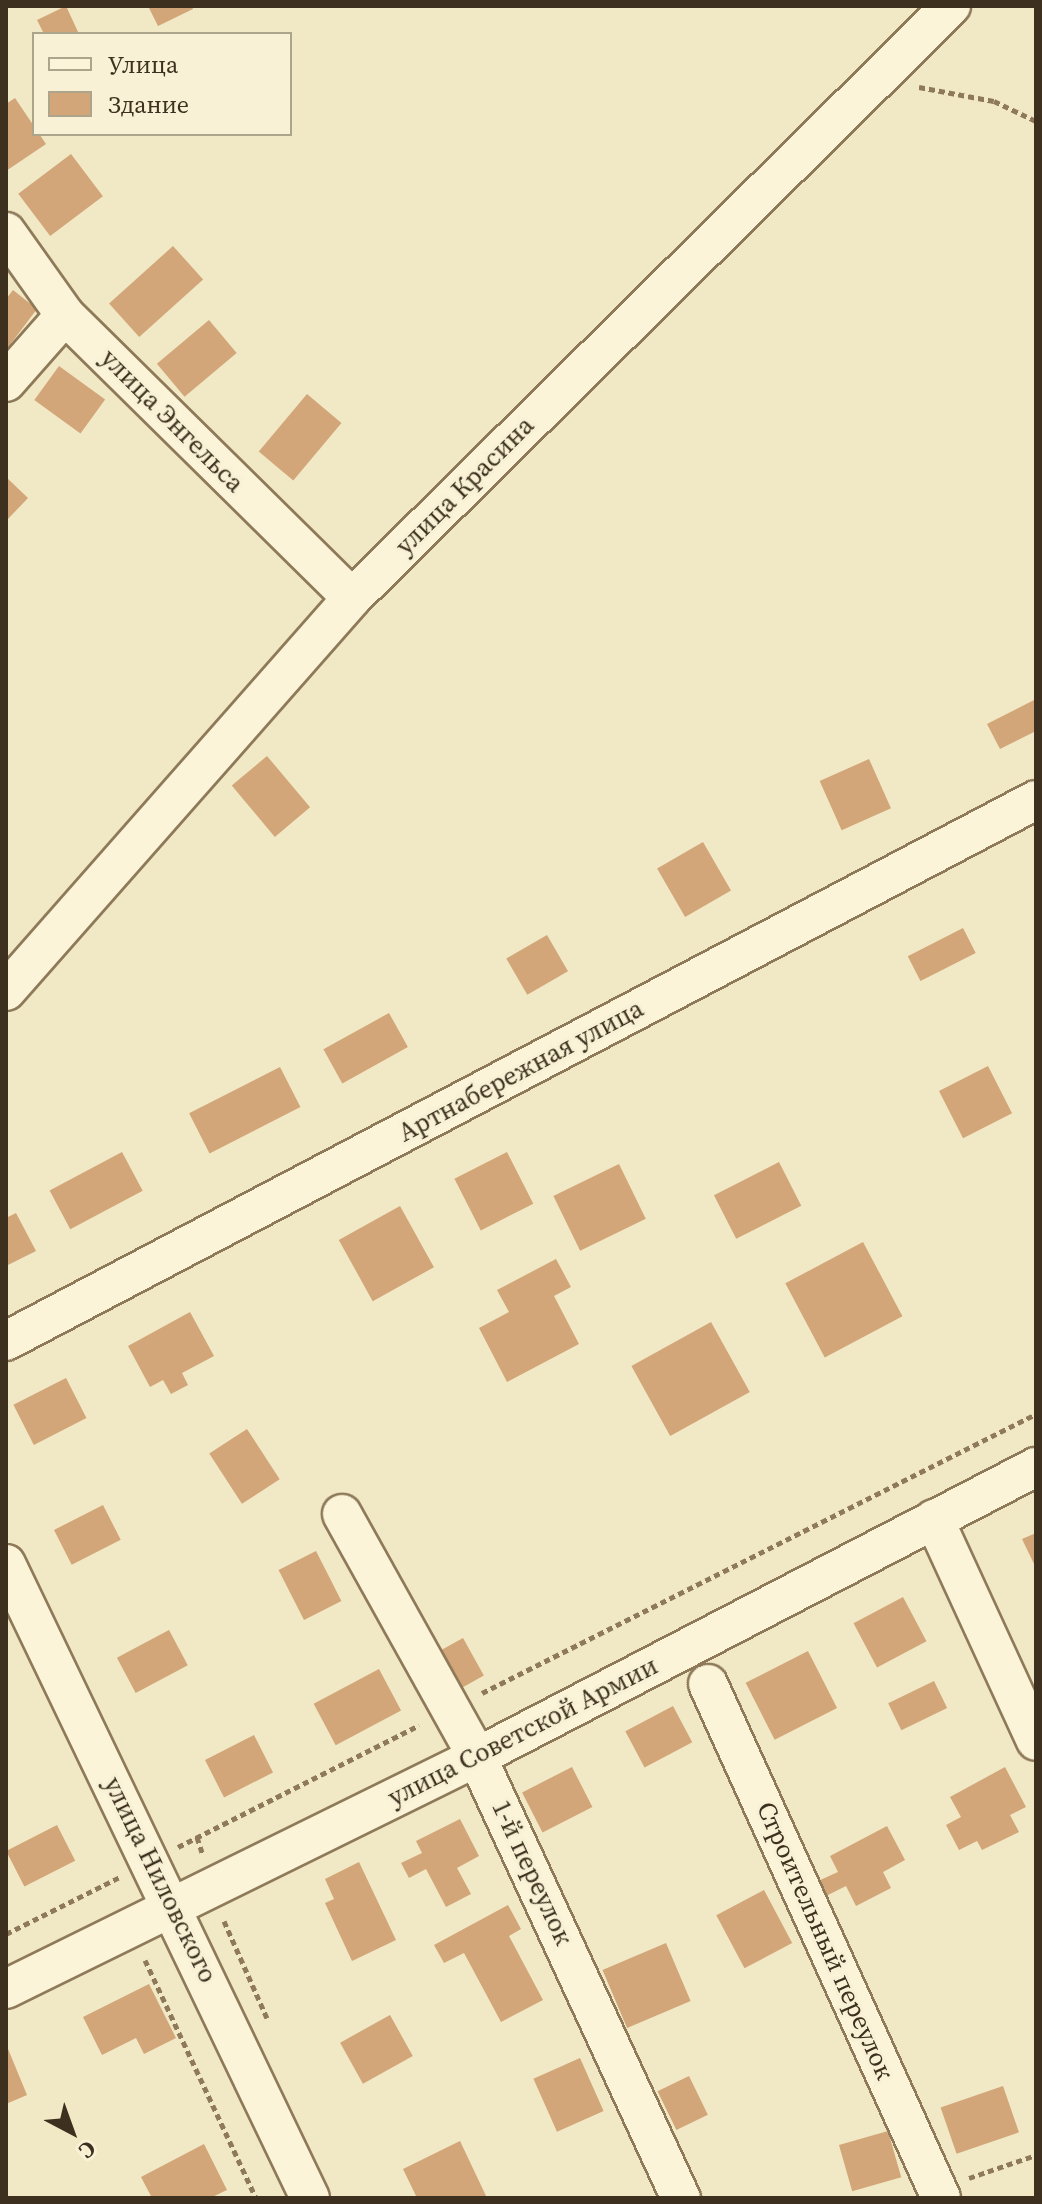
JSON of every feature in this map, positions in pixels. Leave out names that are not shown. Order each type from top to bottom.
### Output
[{"type":"street","name":"улица Красина","points":[[6,991],[352,598],[951,6]]},
{"type":"street","name":"улица Энгельса","points":[[6,232],[65,315],[352,598]]},
{"type":"street","points":[[6,382],[65,315]]},
{"type":"street","name":"Артнабережная улица","points":[[6,1341],[1036,800]]},
{"type":"street","name":"улица Советской Армии","points":[[6,1989],[477,1757],[1036,1467]]},
{"type":"street","name":"1-й переулок","points":[[342,1514],[477,1757],[681,2198]]},
{"type":"street","points":[[934,1519],[1036,1741]]},
{"type":"street","name":"улица Ниловского","points":[[6,1564],[173,1905],[310,2198]]},
{"type":"street","name":"Строительный переулок","points":[[708,1684],[941,2198]]},
{"type":"path","points":[[877,79],[994,101],[1036,121]]},
{"type":"path","points":[[6,1934],[1036,1414]]},
{"type":"path","points":[[112,1881],[130,1927],[256,2198]]},
{"type":"building","points":[[66,6],[78,32],[43,32],[37,20]]},
{"type":"building","points":[[148,6],[192,6],[193,9],[158,26]]},
{"type":"building","points":[[15,98],[32,123],[32,136],[41,136],[46,144],[6,171],[6,104]]},
{"type":"building","points":[[71,154],[103,196],[50,236],[18,194]]},
{"type":"building","points":[[173,246],[203,279],[139,337],[109,304]]},
{"type":"building","points":[[13,290],[37,309],[6,350],[6,299]]},
{"type":"building","points":[[209,320],[237,353],[185,397],[157,364]]},
{"type":"building","points":[[59,366],[105,400],[80,433],[34,400]]},
{"type":"building","points":[[307,394],[341,423],[293,480],[259,451]]},
{"type":"building","points":[[6,477],[28,498],[6,521]]},
{"type":"building","points":[[1036,699],[1036,731],[1000,749],[987,724]]},
{"type":"building","points":[[267,756],[310,807],[275,837],[232,786]]},
{"type":"building","points":[[869,759],[891,808],[842,830],[820,781]]},
{"type":"building","points":[[703,842],[731,890],[685,917],[657,869]]},
{"type":"building","points":[[963,928],[976,953],[920,981],[908,956]]},
{"type":"building","points":[[547,935],[568,971],[527,995],[506,958]]},
{"type":"building","points":[[389,1013],[408,1047],[342,1083],[323,1049]]},
{"type":"building","points":[[988,1066],[1012,1113],[963,1138],[939,1091]]},
{"type":"building","points":[[280,1067],[300,1107],[210,1153],[189,1113]]},
{"type":"building","points":[[122,1152],[143,1191],[70,1229],[50,1190]]},
{"type":"building","points":[[507,1152],[533,1204],[481,1230],[454,1179]]},
{"type":"building","points":[[779,1162],[801,1206],[736,1239],[714,1195]]},
{"type":"building","points":[[619,1164],[646,1219],[580,1251],[553,1196]]},
{"type":"building","points":[[400,1206],[434,1267],[373,1301],[339,1240]]},
{"type":"building","points":[[16,1213],[36,1251],[6,1266],[6,1218]]},
{"type":"building","points":[[863,1242],[902,1316],[825,1357],[785,1283]]},
{"type":"building","points":[[556,1259],[571,1287],[554,1296],[579,1344],[507,1382],[479,1328],[509,1312],[497,1290]]},
{"type":"building","points":[[190,1312],[214,1356],[182,1373],[188,1385],[171,1394],[163,1380],[150,1387],[128,1346]]},
{"type":"building","points":[[711,1322],[750,1392],[670,1436],[631,1366]]},
{"type":"building","points":[[66,1378],[86,1418],[34,1445],[13,1405]]},
{"type":"building","points":[[247,1429],[280,1479],[242,1504],[209,1454]]},
{"type":"building","points":[[103,1505],[121,1540],[72,1565],[54,1530]]},
{"type":"building","points":[[1036,1533],[1036,1568],[1022,1539]]},
{"type":"building","points":[[316,1551],[341,1601],[304,1620],[279,1570]]},
{"type":"building","points":[[903,1597],[926,1641],[877,1667],[854,1623]]},
{"type":"building","points":[[169,1630],[188,1665],[136,1693],[117,1658]]},
{"type":"building","points":[[463,1638],[484,1676],[444,1698],[423,1660]]},
{"type":"building","points":[[808,1651],[837,1708],[775,1740],[746,1683]]},
{"type":"building","points":[[379,1669],[401,1710],[336,1745],[314,1704]]},
{"type":"building","points":[[934,1681],[947,1708],[901,1730],[888,1703]]},
{"type":"building","points":[[673,1706],[692,1742],[645,1768],[625,1731]]},
{"type":"building","points":[[254,1735],[273,1772],[224,1797],[205,1760]]},
{"type":"building","points":[[572,1767],[592,1807],[543,1833],[522,1792]]},
{"type":"building","points":[[1005,1767],[1026,1807],[1010,1815],[1019,1832],[982,1850],[977,1841],[959,1850],[946,1825],[961,1817],[950,1797]]},
{"type":"building","points":[[460,1819],[479,1856],[457,1868],[471,1894],[446,1907],[426,1869],[409,1878],[401,1863],[422,1853],[416,1841]]},
{"type":"building","points":[[57,1825],[75,1861],[24,1887],[6,1851]]},
{"type":"building","points":[[887,1826],[905,1860],[883,1872],[891,1888],[856,1906],[846,1886],[826,1896],[818,1881],[838,1872],[830,1856]]},
{"type":"building","points":[[359,1862],[396,1940],[352,1961],[325,1903],[334,1899],[325,1879]]},
{"type":"building","points":[[764,1890],[792,1943],[744,1968],[716,1915]]},
{"type":"building","points":[[508,1905],[521,1929],[509,1936],[543,2000],[501,2022],[464,1953],[444,1963],[434,1945]]},
{"type":"building","points":[[666,1943],[691,2001],[627,2028],[602,1970]]},
{"type":"building","points":[[149,1984],[176,2038],[144,2054],[136,2038],[102,2055],[83,2017]]},
{"type":"building","points":[[390,2015],[413,2056],[363,2084],[340,2043]]},
{"type":"building","points":[[6,2044],[27,2095],[6,2104]]},
{"type":"building","points":[[580,2058],[604,2111],[557,2132],[533,2079]]},
{"type":"building","points":[[689,2076],[708,2115],[676,2130],[658,2091]]},
{"type":"building","points":[[1003,2086],[1019,2132],[957,2154],[941,2107]]},
{"type":"building","points":[[888,2131],[901,2177],[852,2191],[839,2145]]},
{"type":"building","points":[[460,2141],[487,2198],[417,2198],[403,2169]]},
{"type":"building","points":[[204,2144],[227,2190],[210,2198],[152,2198],[141,2177]]}]
